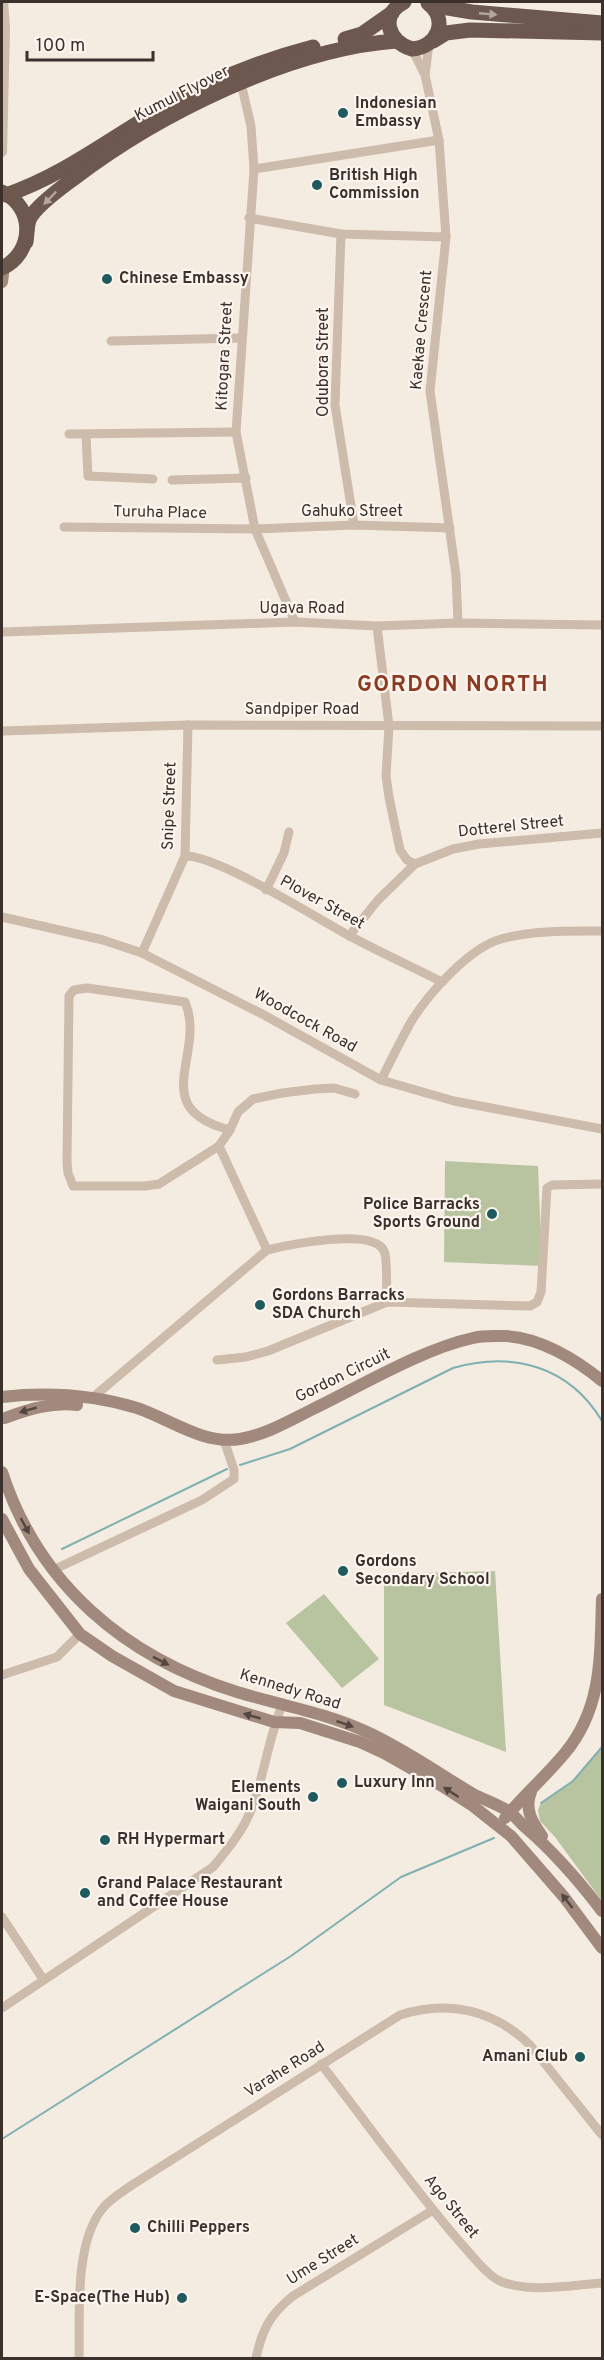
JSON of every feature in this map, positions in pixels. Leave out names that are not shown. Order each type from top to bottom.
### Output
[{"type":"highway","points":[[428,3],[472,12],[603,23]]},
{"type":"highway","points":[[428,3],[438,14],[440,26],[431,43]]},
{"type":"highway","points":[[399,5],[389,28],[396,41],[412,49],[431,43],[447,33],[470,30],[603,33]]},
{"type":"highway","name":"Kumul Flyover","points":[[3,192],[58,173],[158,111],[221,79],[279,56],[362,34],[399,5]]},
{"type":"highway","name":"Kumul Flyover","points":[[26,242],[29,220],[56,191],[90,166],[173,115],[217,93],[321,53],[367,43],[396,41]]},
{"type":"highway","points":[[2,272],[17,257],[26,242],[27,231],[22,210],[3,192]]},
{"type":"main road","name":"Gordon Circuit","points":[[2,1397],[31,1393],[92,1399],[136,1408],[187,1431],[224,1440],[240,1439],[275,1427],[413,1361],[475,1337],[507,1336],[551,1347],[602,1381]]},
{"type":"main road","points":[[2,1397],[6,1409],[3,1425]]},
{"type":"main road","name":"Gordon Circuit","points":[[3,1425],[24,1410],[45,1406],[80,1405],[92,1399]]},
{"type":"main road","name":"Kennedy Road","points":[[2,1472],[17,1512],[53,1570],[78,1600],[100,1621],[146,1653],[204,1681],[283,1703],[368,1733],[434,1768],[472,1793],[509,1812],[553,1852],[603,1911]]},
{"type":"main road","name":"Kennedy Road","points":[[2,1519],[29,1569],[80,1634],[112,1656],[174,1691],[274,1722],[300,1723],[360,1742],[442,1786],[511,1836],[550,1880],[603,1948]]},
{"type":"main road","points":[[499,1826],[509,1812],[566,1752],[587,1716],[601,1665],[603,1599]]},
{"type":"main road","points":[[472,1793],[500,1802],[509,1801],[532,1789]]},
{"type":"main road","points":[[532,1789],[527,1802],[533,1823],[553,1852]]},
{"type":"street","points":[[2,152],[5,28],[3,2]]},
{"type":"street","name":"Kaekae Crescent","points":[[426,75],[431,43]]},
{"type":"street","name":"Kaekae Crescent","points":[[412,49],[426,75],[439,140],[446,237],[430,391],[450,528],[459,623]]},
{"type":"street","name":"Kitogara Street","points":[[241,83],[250,126],[254,169],[236,432],[255,529],[295,622]]},
{"type":"street","points":[[254,169],[439,140]]},
{"type":"street","points":[[249,218],[341,234],[446,237]]},
{"type":"street","name":"Odubora Street","points":[[341,234],[335,405],[354,525]]},
{"type":"street","points":[[111,340],[241,338]]},
{"type":"street","points":[[69,434],[236,432]]},
{"type":"street","points":[[87,435],[88,476],[153,478]]},
{"type":"street","points":[[172,480],[246,478]]},
{"type":"street","name":"Gahuko Street","points":[[255,529],[354,525],[450,528]]},
{"type":"street","name":"Turuha Place","points":[[64,527],[255,529]]},
{"type":"street","name":"Ugava Road","points":[[2,632],[295,622],[377,626],[459,623],[603,625]]},
{"type":"street","points":[[377,626],[389,726],[386,776],[393,822],[400,850],[407,860],[415,864]]},
{"type":"street","name":"Sandpiper Road","points":[[2,731],[188,724],[603,726]]},
{"type":"street","name":"Snipe Street","points":[[142,953],[185,856],[188,724]]},
{"type":"street","points":[[266,890],[284,853],[289,832]]},
{"type":"street","name":"Dotterel Street","points":[[349,936],[378,900],[415,864],[453,849],[479,844],[603,833]]},
{"type":"street","name":"Plover Street","points":[[185,856],[201,858],[442,982]]},
{"type":"street","name":"Woodcock Road","points":[[2,917],[104,940],[142,953],[264,1015],[381,1080],[454,1101],[603,1129]]},
{"type":"street","points":[[381,1080],[412,1021],[442,982],[475,953],[499,939],[570,931],[603,931]]},
{"type":"street","points":[[230,1130],[209,1125],[195,1115],[186,1102],[184,1082],[190,1014],[184,1002],[87,988],[74,990],[69,996],[67,1162],[73,1186],[159,1184],[219,1146],[230,1130],[238,1112],[253,1099],[282,1093],[334,1088],[356,1094]]},
{"type":"street","points":[[219,1146],[267,1250]]},
{"type":"street","points":[[217,1360],[246,1357],[268,1351],[387,1302],[530,1306],[537,1302],[541,1292],[548,1188],[552,1185],[603,1184]]},
{"type":"street","points":[[92,1399],[267,1250],[289,1245],[346,1239],[368,1240],[378,1244],[385,1251],[387,1302]]},
{"type":"street","points":[[53,1570],[202,1500],[234,1479],[234,1470],[224,1440]]},
{"type":"street","points":[[2,1675],[57,1657],[80,1634]]},
{"type":"street","points":[[2,2008],[213,1867],[230,1846],[252,1807],[274,1722],[283,1703]]},
{"type":"street","points":[[2,1917],[43,1979]]},
{"type":"street","name":"Varahe Road","points":[[79,2358],[85,2245],[94,2221],[104,2206],[132,2185],[400,2015],[431,2007],[465,2009],[502,2022],[516,2032],[551,2069],[603,2134]]},
{"type":"street","name":"Ago Street","points":[[321,2064],[433,2210],[474,2258],[501,2281],[527,2287],[603,2283]]},
{"type":"street","name":"Ume Street","points":[[256,2358],[266,2325],[277,2309],[293,2296],[433,2210]]},
{"type":"green space","name":"Police Barracks Sports Ground","points":[[445,1161],[538,1166],[542,1266],[444,1262]]},
{"type":"green space","points":[[495,1571],[506,1752],[384,1705],[384,1574]]},
{"type":"green space","points":[[324,1594],[379,1659],[342,1688],[286,1623]]},
{"type":"green space","points":[[602,1747],[602,1901],[555,1837],[540,1821],[538,1810],[541,1803],[573,1781]]},
{"type":"waterway","points":[[240,1465],[290,1449],[453,1368],[475,1363],[497,1361],[518,1363],[556,1376],[573,1387],[589,1402],[602,1421]]},
{"type":"waterway","points":[[62,1549],[227,1469]]},
{"type":"waterway","points":[[541,1803],[573,1781],[602,1747]]},
{"type":"waterway","points":[[2,2139],[291,1956],[401,1877],[494,1838]]},
{"type":"place","name":"Indonesian Embassy","points":[[343,113]]},
{"type":"place","name":"British High Commission","points":[[317,185]]},
{"type":"place","name":"Chinese Embassy","points":[[107,279]]},
{"type":"place","name":"Police Barracks Sports Ground","points":[[492,1214]]},
{"type":"place","name":"Gordons Barracks SDA Church","points":[[260,1305]]},
{"type":"place","name":"Gordons Secondary School","points":[[343,1571]]},
{"type":"place","name":"Luxury Inn","points":[[342,1783]]},
{"type":"place","name":"Elements Waigani South","points":[[313,1797]]},
{"type":"place","name":"RH Hypermart","points":[[105,1840]]},
{"type":"place","name":"Grand Palace Restaurant and Coffee House","points":[[85,1893]]},
{"type":"place","name":"Amani Club","points":[[580,2057]]},
{"type":"place","name":"Chilli Peppers","points":[[135,2228]]},
{"type":"place","name":"E-Space(The Hub)","points":[[182,2298]]},
{"type":"district","name":"GORDON NORTH","points":[[453,685]]}]
